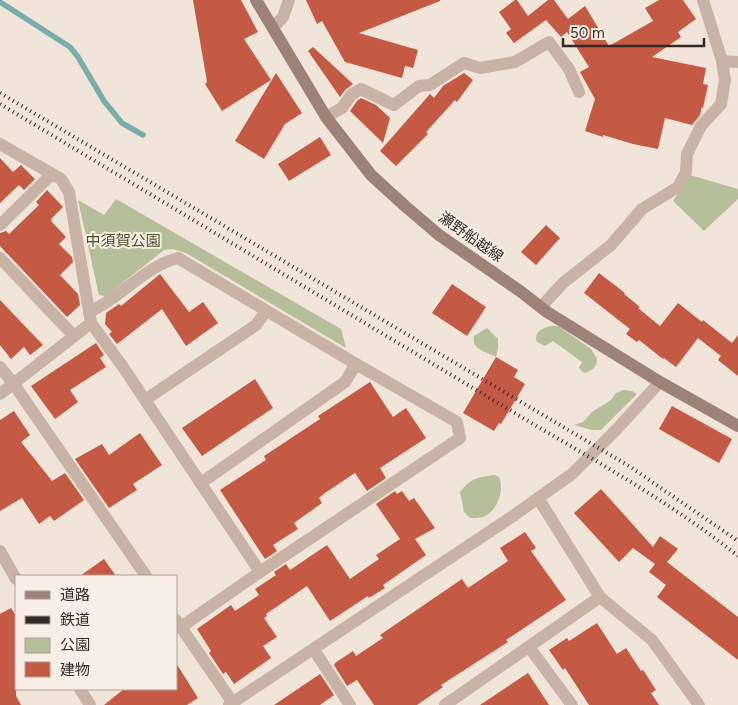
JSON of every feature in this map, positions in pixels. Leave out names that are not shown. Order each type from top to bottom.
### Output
[{"type":"main road","name":"瀬野船越線","points":[[256,0],[326,117],[370,175],[405,206],[439,235],[541,307],[660,382],[738,426]]},
{"type":"street","points":[[273,28],[283,18],[289,0]]},
{"type":"street","points":[[541,307],[563,282],[611,245],[642,209],[678,187],[686,172],[688,154],[701,126],[721,104],[725,80],[722,61],[703,0]]},
{"type":"street","points":[[326,117],[342,108],[351,95],[361,89],[394,105],[419,86],[430,86],[464,63],[480,68],[515,62],[549,42],[569,69],[579,92]]},
{"type":"street","points":[[722,61],[738,62]]},
{"type":"street","points":[[0,144],[61,179],[69,192],[90,317],[260,572]]},
{"type":"street","points":[[0,226],[52,174]]},
{"type":"street","points":[[0,258],[74,336]]},
{"type":"street","points":[[0,394],[74,336],[90,317],[104,306],[164,261],[178,258],[457,422],[460,438],[179,624],[231,704],[314,650],[572,474],[660,382]]},
{"type":"street","points":[[145,400],[256,325],[266,311]]},
{"type":"street","points":[[200,483],[345,382],[356,364]]},
{"type":"street","points":[[0,367],[145,575]]},
{"type":"street","points":[[538,498],[600,597],[652,640],[699,705]]},
{"type":"street","points":[[0,551],[15,577]]},
{"type":"street","points":[[453,703],[600,597]]},
{"type":"street","points":[[529,648],[572,705]]},
{"type":"street","points":[[314,650],[350,705]]},
{"type":"street","points":[[81,690],[90,705]]},
{"type":"green space","points":[[690,175],[738,189],[738,199],[704,231],[673,201]]},
{"type":"green space","name":"中須賀公園","points":[[116,199],[341,329],[346,348],[186,253],[173,249],[164,250],[106,296],[99,295],[78,200],[104,215]]},
{"type":"green space","points":[[558,326],[591,349],[597,358],[594,368],[584,373],[579,368],[582,362],[553,341],[545,346],[537,342],[536,336],[538,333],[542,329]]},
{"type":"green space","points":[[487,328],[498,339],[496,357],[480,350],[474,341],[474,336]]},
{"type":"green space","points":[[623,390],[632,391],[637,394],[601,430],[592,430],[574,425],[583,422],[592,412],[611,400],[616,393]]},
{"type":"green space","points":[[495,475],[499,477],[501,482],[496,506],[483,517],[470,518],[464,512],[460,492],[475,479]]},
{"type":"building","points":[[193,0],[241,0],[258,32],[244,39],[271,80],[222,111],[205,84],[207,82]]},
{"type":"building","points":[[306,0],[440,1],[359,33],[418,50],[413,68],[405,66],[402,78],[345,62],[322,21],[317,24]]},
{"type":"building","points":[[517,0],[528,16],[548,0],[554,0],[568,19],[585,6],[609,46],[653,21],[645,8],[659,0],[683,0],[696,19],[678,32],[681,37],[652,57],[706,68],[703,84],[708,85],[700,115],[692,125],[665,118],[658,149],[603,135],[603,137],[585,131],[595,99],[580,72],[589,67],[567,32],[561,37],[546,20],[514,43],[506,33],[511,29],[499,12]]},
{"type":"building","points":[[313,47],[353,84],[340,97],[308,51]]},
{"type":"building","points":[[276,73],[302,113],[285,124],[264,159],[235,141]]},
{"type":"building","points":[[464,73],[473,80],[457,102],[455,100],[426,132],[428,134],[396,166],[380,151],[430,94],[434,98],[443,86]]},
{"type":"building","points":[[361,98],[376,105],[390,118],[383,143],[350,111]]},
{"type":"building","points":[[320,137],[331,155],[289,181],[278,164]]},
{"type":"building","points":[[0,158],[13,172],[21,165],[35,179],[24,190],[19,185],[0,203]]},
{"type":"building","points":[[47,190],[63,207],[51,221],[66,237],[59,244],[72,257],[73,262],[60,275],[78,294],[80,305],[67,317],[0,246],[0,233],[6,231],[9,234],[39,205],[36,202]]},
{"type":"building","points":[[546,225],[560,238],[536,265],[521,252]]},
{"type":"building","points":[[599,273],[625,293],[640,307],[638,308],[660,326],[678,303],[732,343],[738,335],[738,376],[718,360],[721,356],[698,338],[676,367],[639,340],[637,342],[626,334],[630,329],[584,293]]},
{"type":"building","points":[[160,274],[189,312],[203,302],[218,323],[186,346],[162,309],[117,344],[109,334],[112,332],[105,324],[106,313],[119,304],[121,306]]},
{"type":"building","points":[[452,284],[486,307],[467,336],[432,313]]},
{"type":"building","points":[[0,300],[43,345],[30,355],[24,347],[11,359],[0,345]]},
{"type":"building","points":[[96,343],[104,355],[100,358],[106,367],[70,390],[78,402],[55,419],[31,386]]},
{"type":"building","points":[[496,357],[518,370],[514,377],[525,384],[501,424],[499,423],[494,431],[463,413]]},
{"type":"building","points":[[255,379],[273,408],[202,456],[182,428]]},
{"type":"building","points":[[370,382],[393,417],[406,408],[426,438],[380,468],[386,478],[367,491],[355,473],[325,493],[319,498],[322,503],[294,523],[298,529],[273,545],[277,551],[265,559],[220,490],[266,460],[264,456],[320,419],[318,416]]},
{"type":"building","points":[[672,406],[732,439],[719,463],[659,429]]},
{"type":"building","points":[[14,411],[30,435],[21,442],[52,481],[65,473],[84,500],[54,521],[50,516],[39,524],[22,498],[0,511],[0,420]]},
{"type":"building","points":[[140,433],[162,465],[133,484],[137,490],[109,508],[75,459],[102,444],[109,455]]},
{"type":"building","points":[[601,489],[653,547],[660,536],[678,549],[667,562],[738,617],[738,660],[657,597],[666,585],[649,572],[655,564],[633,548],[619,562],[574,513]]},
{"type":"building","points":[[395,491],[397,494],[402,491],[409,501],[414,498],[435,528],[415,539],[426,555],[383,585],[385,588],[369,598],[368,596],[330,621],[307,586],[266,614],[267,616],[264,618],[277,637],[263,646],[271,658],[234,684],[226,672],[223,674],[209,653],[211,651],[197,629],[231,605],[235,611],[259,595],[255,589],[276,575],[274,572],[286,564],[290,570],[327,545],[350,579],[379,559],[376,555],[400,539],[376,504]]},
{"type":"building","points":[[525,532],[536,548],[531,551],[566,600],[506,640],[508,642],[441,685],[443,687],[417,705],[374,705],[357,680],[347,686],[334,665],[335,663],[353,651],[356,656],[383,638],[380,635],[462,579],[468,588],[508,561],[500,548]]},
{"type":"building","points":[[104,559],[115,575],[81,575]]},
{"type":"building","points":[[11,608],[15,614],[15,690],[21,705],[0,705],[0,614]]},
{"type":"building","points":[[597,623],[617,654],[626,648],[641,671],[643,670],[656,690],[651,693],[659,705],[589,705],[565,668],[563,670],[549,650],[567,638],[569,641]]},
{"type":"building","points":[[178,666],[198,698],[187,705],[104,705],[123,690],[178,690]]},
{"type":"building","points":[[528,673],[549,705],[480,705]]},
{"type":"building","points":[[320,674],[334,695],[320,705],[274,705]]},
{"type":"waterway","points":[[0,2],[70,47],[104,101],[122,123],[143,135]]},
{"type":"railway","points":[[0,93],[629,466],[738,541]]},
{"type":"railway","points":[[0,104],[638,486],[714,537],[738,556]]}]
